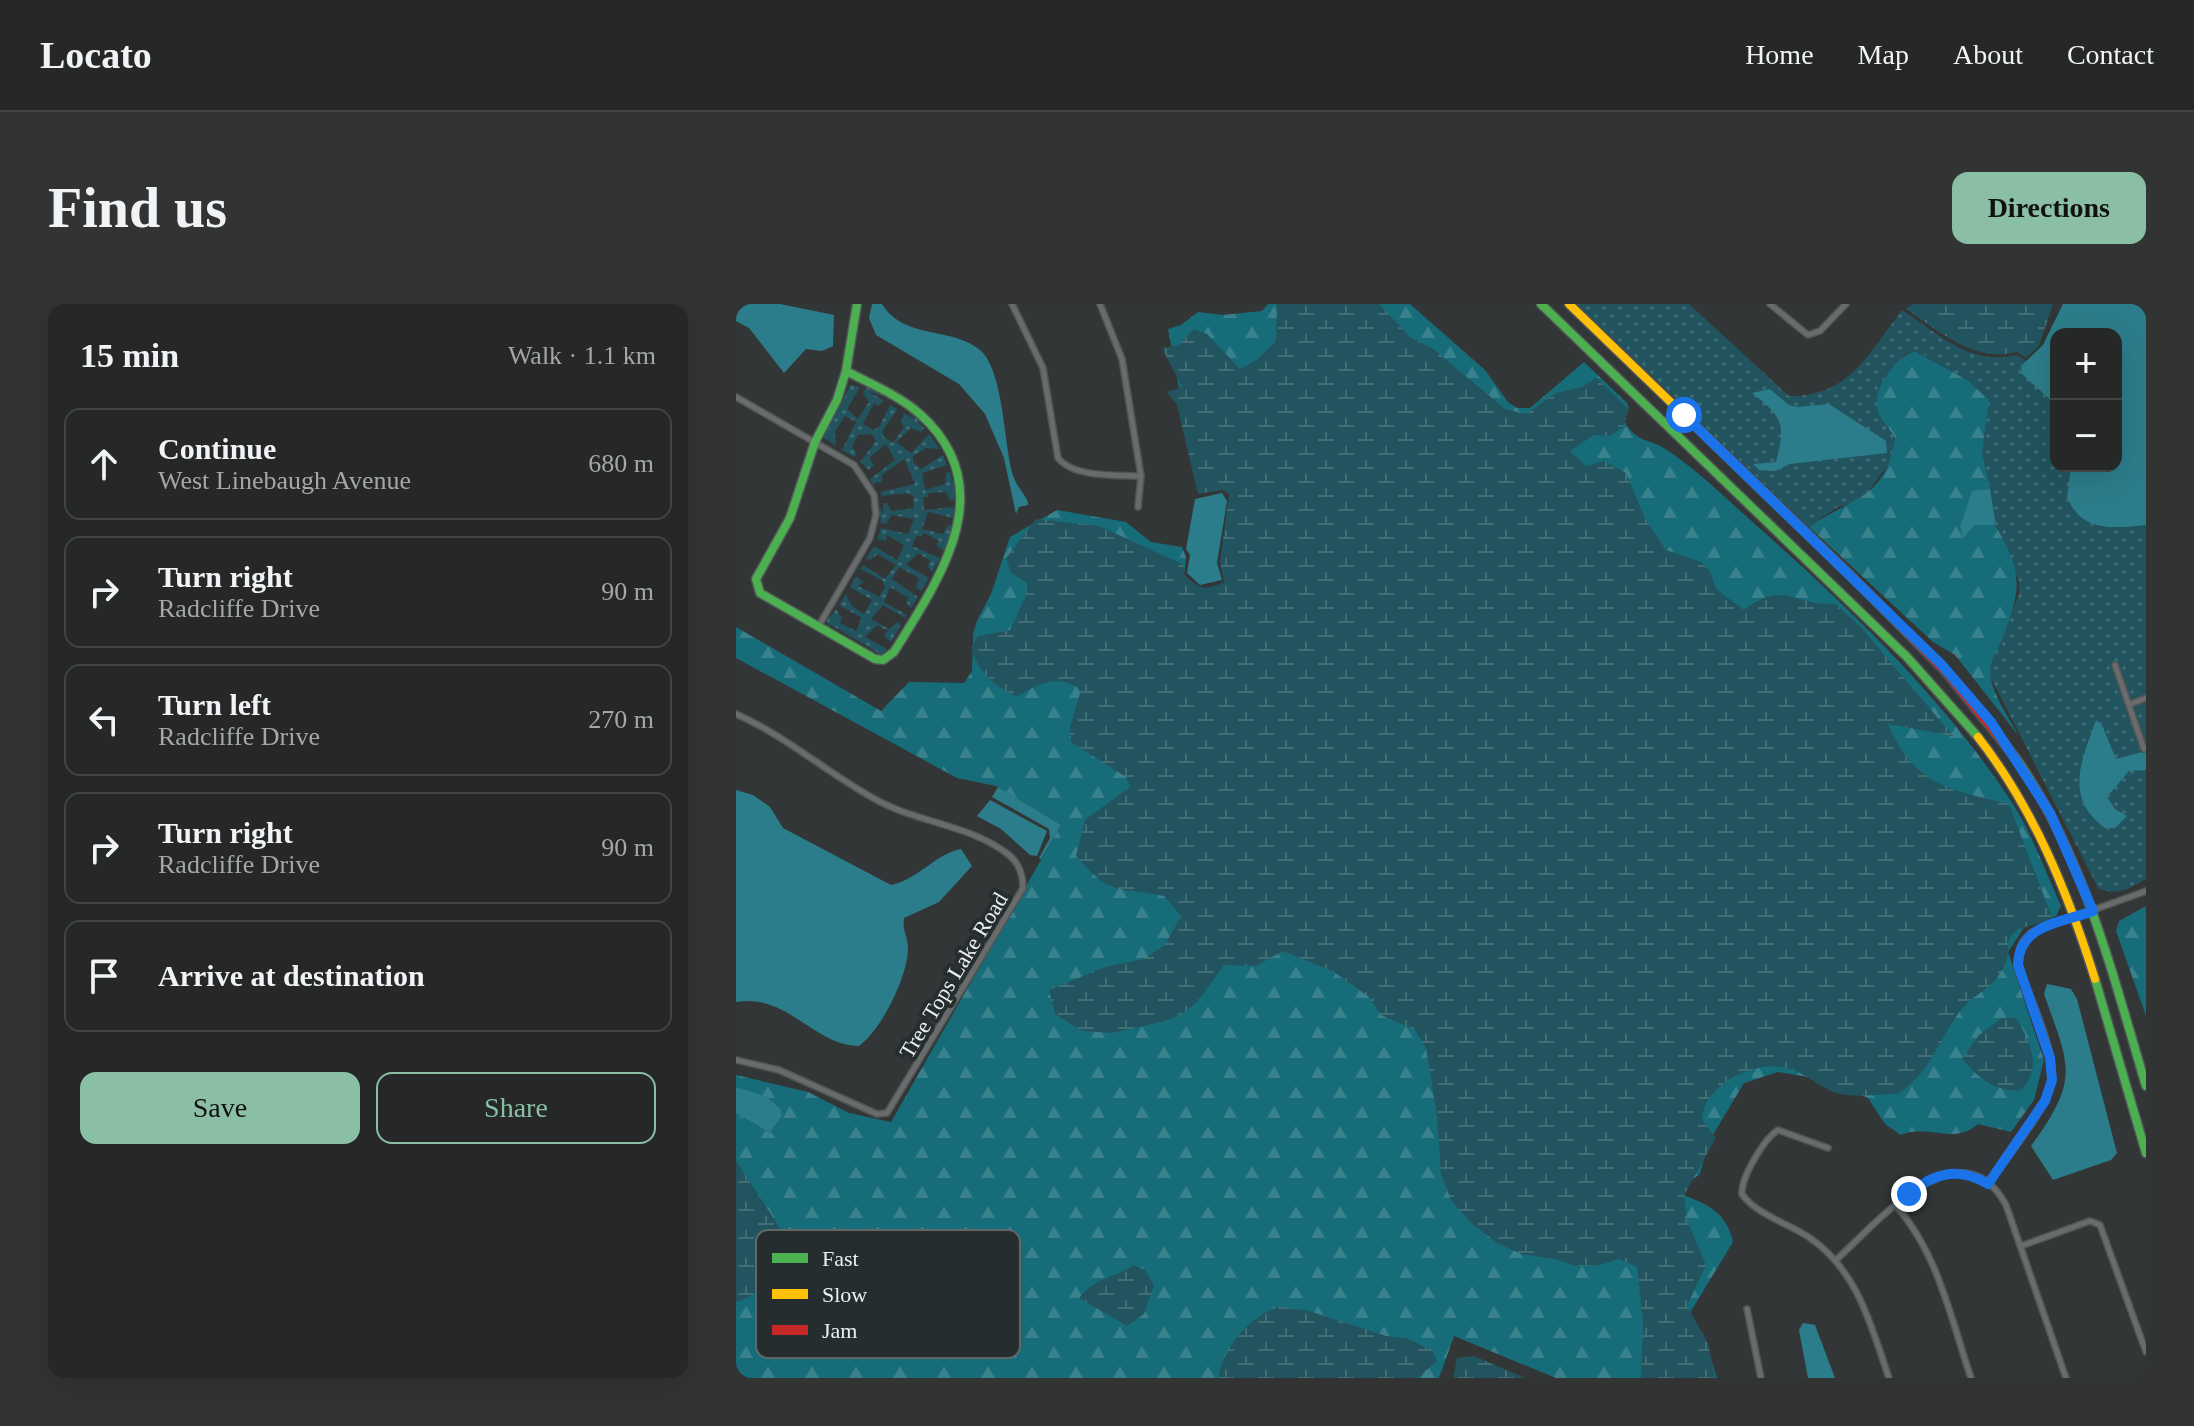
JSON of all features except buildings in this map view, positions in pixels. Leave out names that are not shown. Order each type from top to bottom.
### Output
[{"type":"main road","points":[[846,371],[912,409],[937,432],[959,478],[961,517],[953,548],[889,658],[875,659],[760,593],[756,586],[756,579],[791,517],[815,442],[837,400],[846,371],[857,304]]},
{"type":"main road","points":[[1569,304],[1966,691],[1991,722],[2038,793],[2093,911],[2146,1086]]},
{"type":"main road","points":[[1546,305],[1907,657],[1953,706],[2022,803],[2048,853],[2074,918],[2146,1153]]},
{"type":"street","points":[[1012,304],[1043,368],[1058,458],[1063,464],[1106,475],[1141,476]]},
{"type":"street","points":[[1100,304],[1122,359],[1141,476],[1138,507]]},
{"type":"street","points":[[1770,304],[1808,335],[1820,331],[1846,304]]},
{"type":"street","points":[[736,397],[861,472],[876,506],[870,538],[818,627]]},
{"type":"street","points":[[2115,665],[2144,749]]},
{"type":"street","points":[[2130,704],[2146,698]]},
{"type":"street","name":"Tree Tops Lake Road","points":[[736,714],[792,744],[872,798],[914,819],[964,831],[989,841],[1012,858],[1023,873],[1023,888],[887,1113],[877,1114],[779,1070],[736,1060]]},
{"type":"street","points":[[1988,1184],[2045,1101],[2052,1080],[2050,1058],[2018,965],[2018,949],[2032,932],[2146,891]]},
{"type":"street","points":[[1828,1148],[1778,1130],[1771,1136],[1741,1188],[1744,1199],[1809,1237],[1836,1260],[1858,1293],[1889,1378]]},
{"type":"street","points":[[1836,1260],[1922,1183],[1942,1175],[1965,1174],[1988,1184],[2006,1205],[2066,1378]]},
{"type":"street","points":[[1896,1206],[1917,1229],[1927,1249],[1971,1378]]},
{"type":"street","points":[[2021,1246],[2090,1221],[2100,1225],[2146,1352]]},
{"type":"street","points":[[1747,1309],[1761,1378]]},
{"type":"green space","points":[[1268,304],[1410,304],[1485,370],[1508,402],[1517,408],[1530,408],[1584,362],[1627,403],[1629,408],[1624,421],[1634,434],[1667,450],[1698,473],[1819,582],[1888,650],[1953,723],[2011,801],[2032,839],[2061,906],[2056,916],[2025,926],[2008,952],[2044,1060],[2034,1100],[2011,1132],[1978,1124],[1959,1133],[1921,1131],[1901,1135],[1885,1124],[1868,1098],[1827,1080],[1778,1072],[1744,1083],[1708,1143],[1700,1174],[1683,1186],[1685,1196],[1710,1207],[1722,1218],[1733,1242],[1688,1316],[1703,1334],[1717,1378],[1556,1378],[1454,1336],[1439,1378],[736,1378],[736,1113],[770,1133],[782,1116],[781,1109],[767,1099],[736,1087],[736,1075],[808,1092],[849,1113],[891,1122],[1061,825],[996,786],[957,778],[736,658],[736,627],[881,711],[909,682],[964,683],[972,671],[973,634],[977,621],[991,594],[1010,537],[1057,510],[1126,522],[1151,542],[1182,547],[1186,557],[1184,575],[1200,589],[1214,589],[1227,583],[1234,494],[1183,410],[1168,329],[1181,325],[1198,312],[1223,315],[1262,311]]},
{"type":"green space","points":[[1277,304],[1379,304],[1411,338],[1432,348],[1505,409],[1526,414],[1556,393],[1582,387],[1596,378],[1629,409],[1623,427],[1610,436],[1594,435],[1570,451],[1586,466],[1604,461],[1626,473],[1645,518],[1666,550],[1701,562],[1710,571],[1716,589],[1744,610],[1769,596],[1780,595],[1835,604],[1860,626],[1953,736],[1888,724],[1910,761],[1922,773],[1952,789],[2009,804],[2053,920],[2031,925],[2011,936],[2005,966],[1988,987],[1964,1006],[1919,1076],[1898,1094],[1859,1096],[1836,1093],[1788,1068],[1768,1067],[1730,1079],[1710,1097],[1704,1108],[1702,1120],[1716,1138],[1684,1195],[1687,1220],[1706,1265],[1687,1306],[1708,1343],[1715,1378],[1641,1378],[1643,1323],[1637,1267],[1619,1259],[1600,1265],[1575,1266],[1555,1259],[1521,1254],[1497,1243],[1471,1223],[1451,1200],[1441,1174],[1437,1116],[1426,1048],[1415,1030],[1381,1015],[1369,997],[1334,972],[1283,951],[1256,966],[1224,965],[1198,1001],[1182,1014],[1165,1021],[1112,1033],[1082,1031],[1055,1014],[1049,990],[1105,967],[1144,959],[1165,945],[1181,916],[1164,896],[1107,884],[1076,856],[1085,820],[1130,787],[1126,777],[1071,742],[1070,727],[1081,690],[1056,681],[1032,688],[1017,697],[988,678],[971,648],[978,636],[1010,630],[1026,596],[1027,583],[1011,573],[1006,558],[1036,519],[1099,526],[1184,565],[1184,575],[1199,586],[1212,587],[1224,582],[1220,562],[1229,494],[1223,490],[1198,494],[1177,405],[1167,392],[1182,387],[1162,348],[1179,345],[1194,329],[1207,334],[1240,369],[1258,359],[1276,341]]},
{"type":"green space","points":[[1577,304],[1689,304],[1789,396],[1810,394],[1842,381],[1868,356],[1902,310],[1956,346],[1985,356],[2016,355],[2026,361],[2043,345],[2050,331],[2050,472],[2122,472],[2122,328],[2051,328],[2063,304],[2146,304],[2146,879],[2117,891],[2098,888],[1990,676],[1990,663],[2019,594],[2019,581],[1996,525],[1967,380],[1916,351],[1905,354],[1877,396],[1895,436],[1892,459],[1863,499],[1836,508],[1809,527]]},
{"type":"green space","points":[[1912,304],[2053,304],[2039,346],[2026,358],[2017,352],[1986,353],[1958,343],[1906,309]]},
{"type":"green space","points":[[1915,351],[1967,380],[1989,400],[1982,453],[1990,489],[1972,492],[1960,528],[1964,538],[1975,525],[1995,525],[2015,568],[2014,605],[1990,672],[1997,696],[2018,735],[1955,655],[1933,642],[1809,527],[1865,494],[1884,473],[1895,437],[1878,412],[1879,391],[1894,366]]},
{"type":"green space","points":[[846,383],[840,407],[850,385],[860,387],[847,409],[858,419],[869,402],[863,393],[867,387],[886,397],[868,391],[884,401],[878,406],[874,403],[863,424],[873,430],[879,427],[890,405],[898,409],[883,430],[883,436],[893,443],[904,427],[901,422],[904,413],[924,428],[921,432],[911,428],[896,442],[911,453],[929,434],[940,449],[926,448],[913,456],[913,462],[921,469],[943,455],[947,465],[922,473],[925,490],[945,484],[946,473],[950,472],[954,485],[951,471],[958,499],[955,495],[954,500],[950,500],[946,492],[928,493],[928,497],[923,497],[924,510],[954,507],[953,518],[928,512],[922,529],[943,534],[948,525],[952,526],[951,534],[956,527],[947,552],[946,548],[944,551],[936,545],[939,541],[924,533],[921,537],[917,535],[912,546],[940,558],[932,572],[927,565],[931,561],[918,553],[906,565],[929,578],[921,591],[916,587],[919,578],[899,567],[892,579],[918,597],[911,608],[906,602],[909,598],[890,587],[884,602],[907,615],[905,618],[883,605],[871,619],[889,629],[898,622],[901,625],[891,642],[884,636],[888,631],[877,625],[865,637],[887,649],[881,655],[890,651],[880,657],[828,628],[828,624],[880,654],[826,622],[836,609],[842,618],[840,623],[856,631],[862,618],[839,605],[846,594],[852,606],[864,614],[872,600],[850,587],[856,576],[863,582],[858,586],[879,597],[885,587],[883,581],[860,569],[863,565],[885,579],[896,565],[878,554],[870,560],[866,558],[874,546],[897,560],[904,545],[887,535],[886,541],[877,539],[881,528],[908,534],[914,519],[892,515],[886,524],[881,523],[879,505],[883,515],[883,503],[887,503],[891,511],[914,508],[913,496],[907,493],[882,496],[880,492],[915,484],[904,459],[882,475],[882,483],[875,482],[874,486],[870,479],[895,460],[886,444],[869,458],[874,465],[869,470],[860,462],[876,441],[872,434],[858,435],[852,447],[857,453],[854,457],[842,450],[856,422],[845,416],[835,432],[836,446],[822,437]]},
{"type":"green space","points":[[2146,906],[2146,1016],[2116,931],[2119,921]]},
{"type":"green space","points":[[2002,1018],[2016,1018],[2030,1046],[2031,1075],[2019,1091],[1987,1082],[1962,1059],[1979,1035]]},
{"type":"green space","points":[[736,1161],[781,1230],[756,1230],[756,1293],[736,1302]]},
{"type":"green space","points":[[1133,1265],[1145,1270],[1154,1285],[1144,1314],[1127,1326],[1079,1298],[1099,1281]]},
{"type":"green space","points":[[1281,1307],[1309,1311],[1386,1336],[1406,1338],[1432,1350],[1437,1361],[1418,1378],[1219,1378],[1225,1356],[1240,1334],[1260,1316]]},
{"type":"green space","points":[[1474,1356],[1525,1378],[1453,1378],[1457,1358]]},
{"type":"shaded area","points":[[736,304],[780,304],[834,315],[833,346],[822,351],[806,349],[784,373],[749,328],[736,321]]},
{"type":"shaded area","points":[[872,304],[882,304],[891,315],[915,328],[968,343],[980,350],[988,360],[999,391],[1013,475],[1028,502],[1028,505],[1019,507],[1016,514],[1004,458],[985,414],[959,384],[876,335],[869,318]]},
{"type":"shaded area","points":[[2063,304],[2146,304],[2146,525],[2100,526],[2081,517],[2067,497],[2070,472],[2122,472],[2122,328],[2051,328]]},
{"type":"shaded area","points":[[2050,331],[2050,400],[2022,374],[2021,366],[2043,345]]},
{"type":"shaded area","points":[[1770,389],[1789,405],[1829,404],[1886,441],[1887,453],[1790,464],[1775,471],[1759,470],[1753,464],[1776,462],[1781,439],[1776,415],[1752,393]]},
{"type":"shaded area","points":[[1990,489],[1996,525],[1975,525],[1963,539],[1960,527],[1972,491]]},
{"type":"shaded area","points":[[1222,493],[1227,501],[1217,563],[1222,580],[1200,585],[1187,573],[1190,555],[1186,549],[1195,499]]},
{"type":"shaded area","points":[[2096,720],[2102,725],[2116,759],[2146,751],[2146,770],[2129,771],[2107,797],[2115,809],[2127,816],[2115,828],[2105,828],[2092,816],[2080,791],[2082,764]]},
{"type":"shaded area","points":[[998,787],[1061,825],[1041,859],[1050,838],[1049,829],[992,797]]},
{"type":"shaded area","points":[[736,790],[753,795],[770,807],[783,828],[891,885],[910,878],[952,851],[961,849],[972,866],[939,902],[904,918],[908,948],[904,973],[885,1015],[859,1046],[828,1037],[770,1005],[754,1001],[736,1002]]},
{"type":"shaded area","points":[[990,800],[1047,831],[1037,856],[1030,855],[1001,829],[977,816]]},
{"type":"shaded area","points":[[2047,984],[2071,989],[2077,999],[2117,1153],[2111,1160],[2053,1180],[2031,1146],[2057,1104],[2064,1088],[2066,1072],[2060,1039],[2044,994]]},
{"type":"shaded area","points":[[736,1087],[765,1096],[781,1109],[782,1116],[770,1133],[736,1113]]},
{"type":"shaded area","points":[[1803,1323],[1815,1325],[1835,1378],[1808,1378],[1799,1330]]},
{"type":"traffic: fast","points":[[846,371],[895,396],[921,415],[945,443],[957,473],[960,503],[955,534],[944,564],[894,652],[883,660],[875,659],[760,593],[756,579],[790,518],[815,442],[837,400],[846,371],[857,304]]},
{"type":"traffic: fast","points":[[1541,304],[1907,657],[1978,737]]},
{"type":"traffic: fast","points":[[2015,757],[2039,795],[2078,874],[2108,958],[2146,1086]]},
{"type":"traffic: fast","points":[[2095,979],[2146,1153]]},
{"type":"traffic: slow","points":[[1569,304],[1851,576]]},
{"type":"traffic: slow","points":[[1978,737],[2033,823],[2061,884],[2095,979]]},
{"type":"traffic: jam","points":[[1851,576],[1946,672],[2015,757]]},
{"type":"route","points":[[1684,415],[1966,691],[2018,760],[2050,813],[2093,911],[2032,932],[2018,949],[2018,965],[2052,1069],[2045,1101],[1988,1184],[1965,1174],[1952,1173],[1932,1177],[1909,1194]]}]
